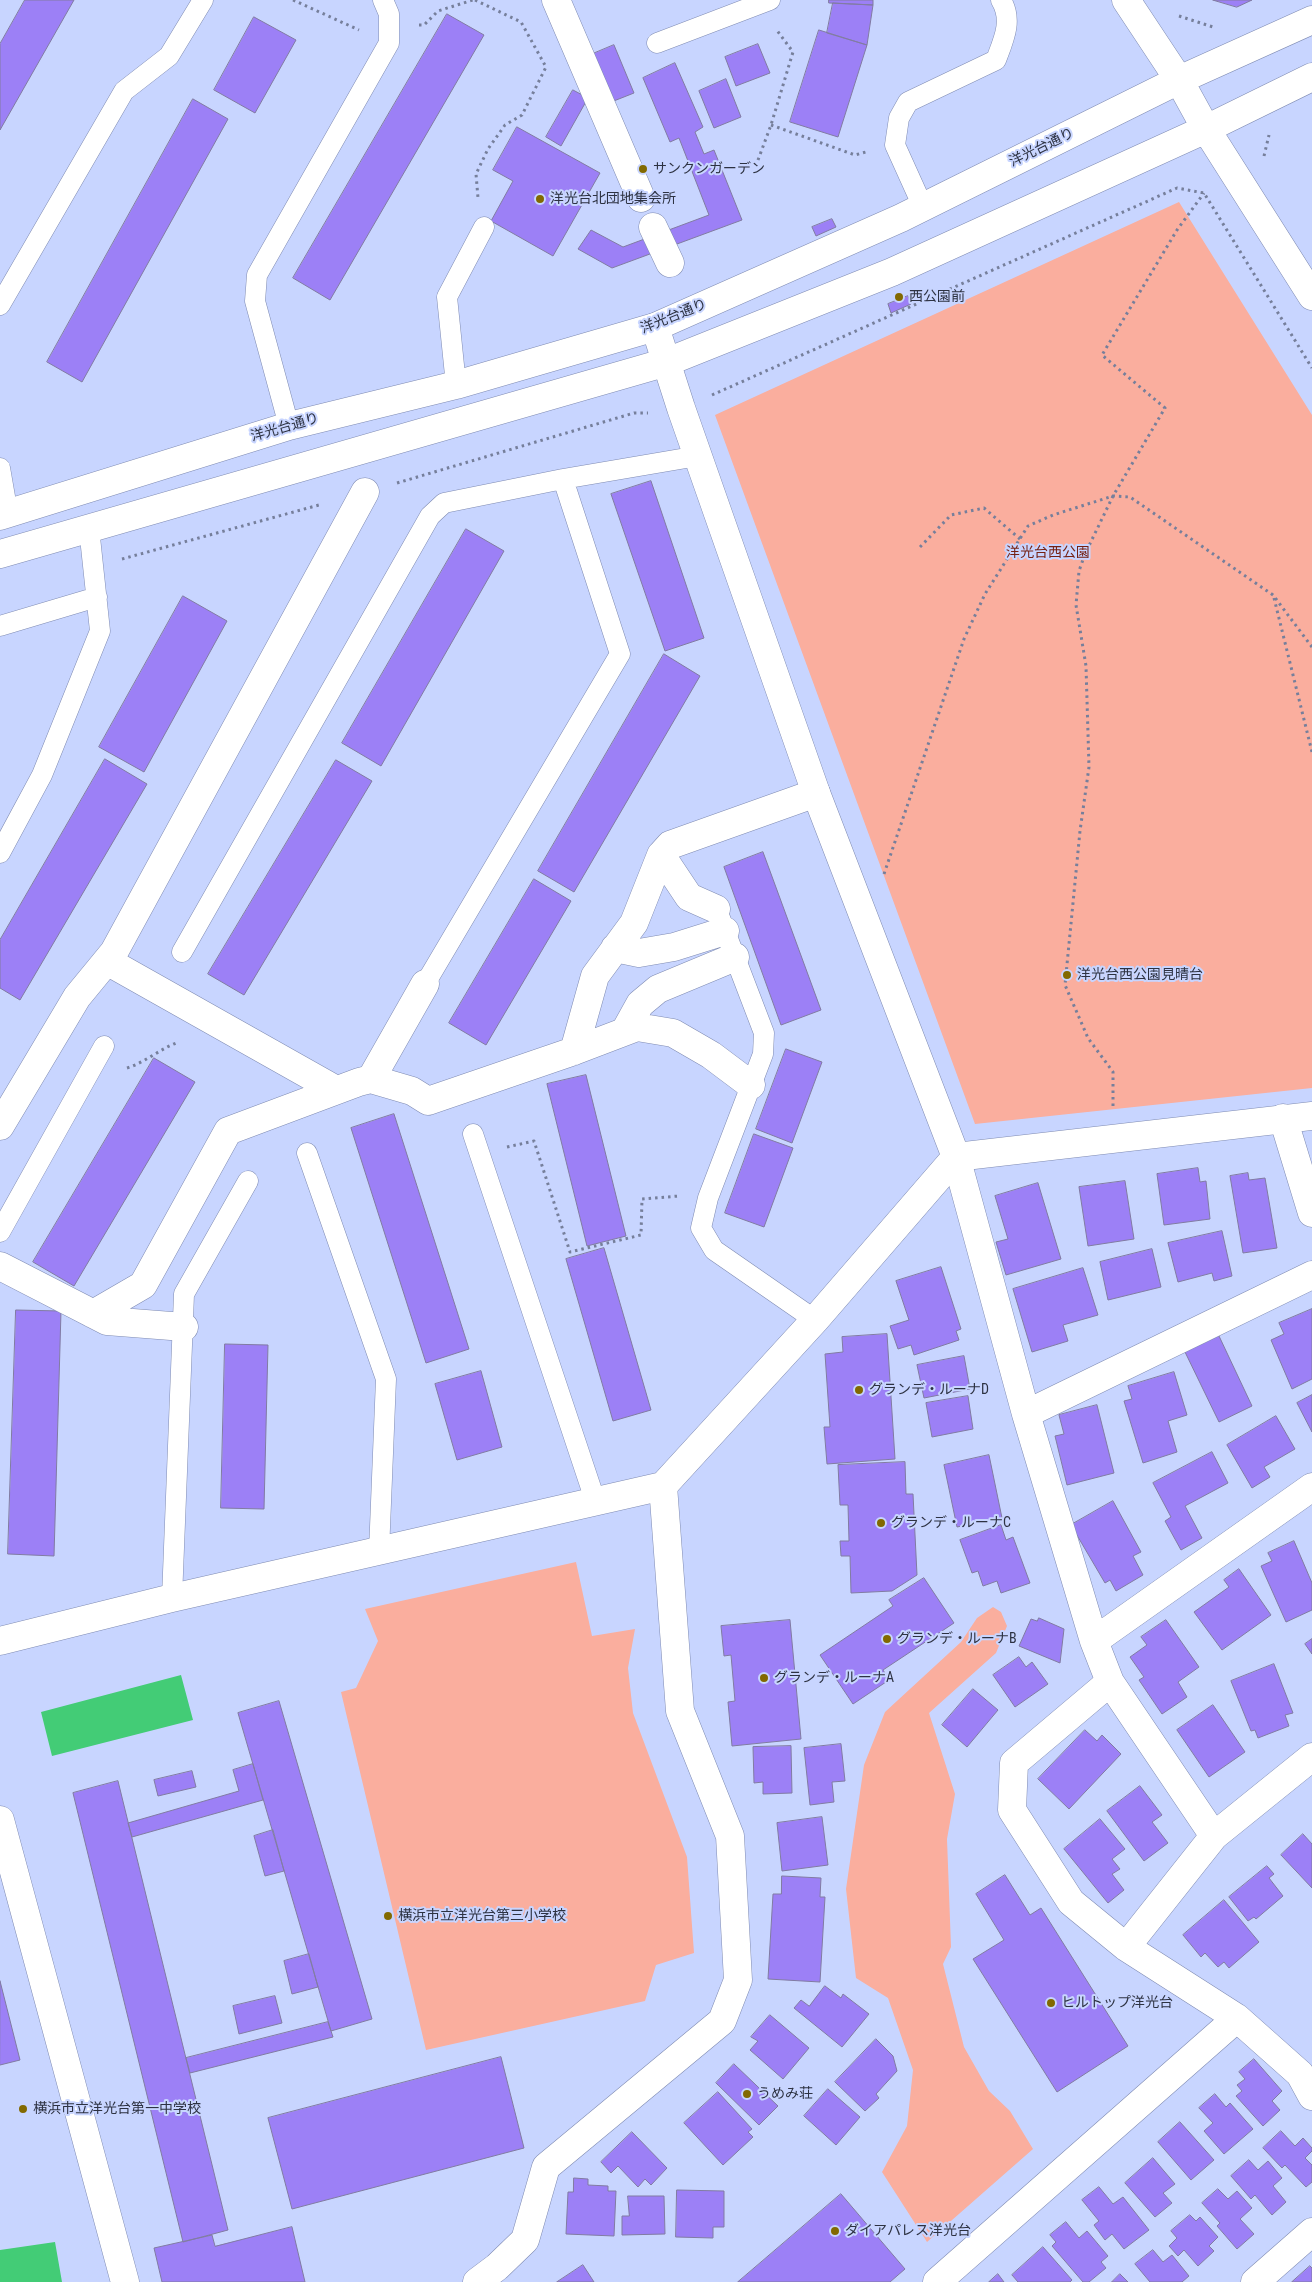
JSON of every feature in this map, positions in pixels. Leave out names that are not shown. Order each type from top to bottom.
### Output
[{"type":"street","points":[[556,0],[641,198]]},
{"type":"street","points":[[1126,0],[1180,80],[1206,129],[1312,296]]},
{"type":"street","name":"洋光台通り","points":[[4,515],[289,426],[456,384],[655,327],[923,208],[1180,80],[1312,20]]},
{"type":"street","points":[[0,554],[667,362],[892,272],[1206,129],[1312,78]]},
{"type":"street","points":[[653,226],[670,263]]},
{"type":"street","points":[[655,327],[816,793],[956,1157],[1026,1414],[1094,1641],[1110,1682],[1214,1836]]},
{"type":"street","points":[[0,1126],[77,997],[114,952],[365,492]]},
{"type":"street","points":[[574,1051],[595,976],[634,922],[661,855],[670,846],[816,793]]},
{"type":"street","points":[[615,948],[639,953],[674,947],[721,920],[689,897],[661,855]]},
{"type":"street","points":[[625,1031],[640,1004],[658,988],[735,957]]},
{"type":"street","points":[[107,961],[336,1090]]},
{"type":"street","points":[[371,1079],[425,984]]},
{"type":"street","points":[[93,1314],[143,1284],[228,1131],[336,1090],[371,1079],[412,1091],[428,1101],[574,1051],[636,1027],[673,1033],[711,1055],[751,1085]]},
{"type":"street","points":[[283,1111],[287,1063]]},
{"type":"street","points":[[0,1641],[172,1598],[596,1503],[663,1486],[816,1320],[956,1157],[1312,1116]]},
{"type":"street","points":[[1283,1118],[1312,1213]]},
{"type":"street","points":[[0,1266],[107,1321],[184,1327]]},
{"type":"street","points":[[1026,1414],[1312,1275]]},
{"type":"street","points":[[477,2282],[525,2240],[546,2167],[722,2021],[738,1980],[730,1836],[680,1711],[663,1486]]},
{"type":"street","points":[[1094,1641],[1312,1487]]},
{"type":"street","points":[[1110,1682],[1014,1763],[1012,1810],[1071,1902],[1126,1947],[1237,2018],[1300,2074],[1312,2096]]},
{"type":"street","points":[[1126,1947],[1214,1836],[1312,1757]]},
{"type":"street","points":[[0,1820],[125,2282]]},
{"type":"street","points":[[936,2282],[1237,2018]]},
{"type":"street","points":[[1255,2282],[1312,2232]]},
{"type":"lane","points":[[0,305],[124,91],[170,56],[203,0]]},
{"type":"lane","points":[[923,208],[895,145],[899,118],[908,102],[996,60],[1007,32],[1006,9],[1000,0]]},
{"type":"lane","points":[[657,43],[764,2]]},
{"type":"lane","points":[[289,426],[255,300],[257,275],[389,43],[386,7]]},
{"type":"lane","points":[[456,384],[447,297],[484,228]]},
{"type":"lane","points":[[182,952],[430,516],[444,503],[563,479],[698,456]]},
{"type":"lane","points":[[0,468],[4,515]]},
{"type":"lane","points":[[425,984],[620,654],[563,479]]},
{"type":"lane","points":[[0,853],[42,774],[100,632],[90,528]]},
{"type":"lane","points":[[0,626],[97,598]]},
{"type":"lane","points":[[721,920],[764,1033],[763,1054],[708,1198],[701,1228],[714,1250],[816,1320]]},
{"type":"lane","points":[[0,1232],[100,1054]]},
{"type":"lane","points":[[473,1134],[596,1503]]},
{"type":"lane","points":[[307,1153],[386,1379],[379,1552]]},
{"type":"lane","points":[[172,1598],[184,1294],[248,1181]]},
{"type":"path","points":[[293,0],[389,43]]},
{"type":"path","points":[[386,7],[410,25],[424,25],[438,11],[474,0],[521,22],[546,67],[522,115],[505,125],[488,149],[476,174],[480,216],[484,228]]},
{"type":"path","points":[[758,160],[771,125],[793,52],[764,2]]},
{"type":"path","points":[[1173,15],[1216,28]]},
{"type":"path","points":[[771,125],[855,155],[895,145]]},
{"type":"path","points":[[1263,157],[1270,130]]},
{"type":"path","points":[[706,397],[1177,188],[1204,194],[1312,368]]},
{"type":"path","points":[[1113,1110],[1113,1072],[1088,1038],[1065,985],[1080,831],[1089,767],[1086,666],[1076,605],[1079,571],[1113,496],[1165,408],[1102,356],[1177,230],[1204,194]]},
{"type":"path","points":[[882,880],[964,639],[985,594],[1028,526],[1053,515],[1113,496],[1130,497],[1273,595],[1312,647]]},
{"type":"path","points":[[920,547],[952,515],[984,508],[1020,539]]},
{"type":"path","points":[[1273,595],[1312,752]]},
{"type":"path","points":[[100,1054],[126,1069],[138,1065],[166,1046],[199,1031],[210,1019]]},
{"type":"path","points":[[480,1153],[534,1141],[570,1252],[640,1235],[642,1199],[670,1196],[708,1198]]},
{"type":"green space","name":"洋光台西公園","points":[[1179,202],[1312,415],[1312,1088],[975,1124],[715,415]]},
{"type":"green space","points":[[576,1562],[592,1636],[635,1629],[628,1668],[633,1713],[687,1857],[694,1953],[656,1965],[645,2001],[426,2050],[341,1692],[356,1688],[378,1641],[365,1609]]},
{"type":"green space","points":[[993,1607],[1001,1612],[1007,1626],[996,1653],[929,1713],[955,1794],[947,1839],[951,1947],[943,1964],[964,2047],[989,2091],[1010,2111],[1033,2149],[927,2242],[882,2172],[907,2126],[913,2070],[888,1998],[856,1978],[846,1889],[864,1765],[885,1712],[961,1642],[977,1618]]},
{"type":"shaded area","points":[[181,1675],[193,1720],[52,1756],[41,1712]]},
{"type":"shaded area","points":[[55,2242],[62,2282],[0,2282],[0,2250]]},
{"type":"building","points":[[25,0],[74,0],[0,130],[0,44]]},
{"type":"building","points":[[829,0],[873,0],[873,5],[829,3]]},
{"type":"building","points":[[1213,0],[1252,0],[1237,7]]},
{"type":"building","points":[[833,3],[873,5],[867,45],[827,33]]},
{"type":"building","points":[[447,14],[484,35],[330,300],[293,278]]},
{"type":"building","points":[[254,17],[296,40],[255,113],[214,90]]},
{"type":"building","points":[[819,30],[867,45],[838,137],[790,122]]},
{"type":"building","points":[[758,44],[770,73],[736,86],[725,57]]},
{"type":"building","points":[[614,45],[634,93],[596,108],[576,61]]},
{"type":"building","points":[[675,63],[703,127],[695,132],[704,154],[714,150],[742,220],[612,268],[578,249],[591,230],[623,247],[709,215],[679,138],[670,142],[643,78]]},
{"type":"building","points":[[726,79],[741,117],[714,128],[699,91]]},
{"type":"building","points":[[573,90],[588,98],[561,146],[546,137]]},
{"type":"building","points":[[193,99],[228,119],[82,382],[47,362]]},
{"type":"building","points":[[517,127],[600,173],[553,256],[491,221],[513,181],[493,170]]},
{"type":"building","points":[[832,219],[836,227],[816,236],[812,227]]},
{"type":"building","points":[[908,296],[911,304],[891,313],[888,304]]},
{"type":"building","points":[[651,481],[704,638],[665,651],[611,494]]},
{"type":"building","points":[[466,529],[504,551],[381,766],[342,743]]},
{"type":"building","points":[[183,596],[227,621],[144,772],[99,747]]},
{"type":"building","points":[[664,654],[700,676],[574,892],[538,871]]},
{"type":"building","points":[[105,759],[147,784],[20,1000],[0,988],[0,940]]},
{"type":"building","points":[[336,760],[372,781],[244,995],[208,974]]},
{"type":"building","points":[[763,852],[821,1010],[781,1025],[724,867]]},
{"type":"building","points":[[534,879],[571,901],[486,1045],[449,1023]]},
{"type":"building","points":[[786,1049],[822,1062],[792,1143],[756,1129]]},
{"type":"building","points":[[154,1058],[195,1082],[74,1286],[33,1262]]},
{"type":"building","points":[[586,1075],[626,1236],[587,1246],[547,1084]]},
{"type":"building","points":[[394,1114],[469,1349],[426,1363],[351,1128]]},
{"type":"building","points":[[754,1134],[793,1148],[764,1227],[725,1213]]},
{"type":"building","points":[[1198,1168],[1200,1182],[1206,1181],[1210,1219],[1164,1225],[1157,1174]]},
{"type":"building","points":[[1248,1173],[1249,1180],[1265,1178],[1277,1248],[1243,1253],[1230,1176]]},
{"type":"building","points":[[1125,1181],[1134,1239],[1088,1246],[1079,1187]]},
{"type":"building","points":[[1038,1183],[1061,1259],[1006,1275],[996,1242],[1008,1239],[995,1196]]},
{"type":"building","points":[[1222,1231],[1232,1276],[1214,1281],[1212,1273],[1178,1282],[1168,1243]]},
{"type":"building","points":[[604,1248],[651,1410],[613,1421],[566,1259]]},
{"type":"building","points":[[1152,1249],[1161,1287],[1108,1300],[1100,1262]]},
{"type":"building","points":[[941,1267],[961,1329],[956,1331],[959,1340],[914,1355],[911,1345],[898,1349],[890,1326],[909,1320],[896,1281]]},
{"type":"building","points":[[1083,1268],[1098,1315],[1063,1325],[1068,1341],[1032,1352],[1013,1289]]},
{"type":"building","points":[[1312,1309],[1312,1379],[1292,1389],[1271,1340],[1284,1334],[1279,1323]]},
{"type":"building","points":[[16,1310],[61,1311],[54,1556],[8,1554]]},
{"type":"building","name":"グランデ・ルーナD","points":[[887,1334],[895,1459],[827,1464],[824,1427],[830,1427],[825,1354],[843,1352],[842,1337]]},
{"type":"building","points":[[1219,1336],[1252,1406],[1219,1422],[1185,1352]]},
{"type":"building","points":[[225,1344],[268,1345],[264,1509],[221,1508]]},
{"type":"building","points":[[964,1356],[970,1389],[924,1398],[917,1365]]},
{"type":"building","points":[[481,1371],[502,1447],[457,1460],[435,1384]]},
{"type":"building","points":[[1174,1372],[1187,1415],[1168,1421],[1177,1452],[1143,1463],[1124,1401],[1132,1399],[1128,1386]]},
{"type":"building","points":[[1312,1395],[1312,1432],[1297,1403]]},
{"type":"building","points":[[968,1396],[973,1429],[932,1437],[926,1403]]},
{"type":"building","points":[[1097,1405],[1114,1473],[1067,1485],[1055,1436],[1064,1434],[1059,1415]]},
{"type":"building","points":[[1276,1416],[1295,1449],[1264,1467],[1270,1477],[1252,1488],[1227,1445]]},
{"type":"building","points":[[1212,1452],[1228,1483],[1185,1506],[1202,1538],[1181,1550],[1165,1521],[1171,1517],[1153,1483]]},
{"type":"building","points":[[989,1455],[1002,1518],[957,1527],[944,1465]]},
{"type":"building","name":"グランデ・ルーナC","points":[[905,1462],[906,1494],[913,1494],[917,1575],[892,1591],[851,1593],[850,1556],[841,1556],[840,1541],[849,1541],[848,1505],[840,1505],[838,1465]]},
{"type":"building","points":[[1113,1501],[1141,1552],[1133,1556],[1143,1575],[1116,1591],[1110,1580],[1105,1583],[1071,1525]]},
{"type":"building","points":[[1001,1525],[1006,1540],[1013,1537],[1030,1583],[1001,1593],[997,1581],[983,1586],[978,1571],[972,1573],[960,1540]]},
{"type":"building","points":[[1294,1541],[1312,1583],[1312,1610],[1286,1622],[1261,1566],[1272,1561],[1268,1553]]},
{"type":"building","points":[[1239,1569],[1271,1615],[1222,1650],[1194,1612],[1229,1587],[1224,1580]]},
{"type":"building","name":"グランデ・ルーナB","points":[[924,1578],[954,1623],[883,1670],[889,1680],[853,1704],[820,1655],[893,1606],[889,1600]]},
{"type":"building","points":[[1039,1618],[1064,1629],[1060,1663],[1019,1646],[1031,1619],[1037,1621]]},
{"type":"building","name":"グランデ・ルーナA","points":[[790,1620],[801,1739],[732,1746],[728,1702],[735,1701],[731,1655],[724,1656],[721,1626]]},
{"type":"building","points":[[1166,1620],[1199,1667],[1178,1682],[1187,1697],[1162,1714],[1139,1680],[1144,1677],[1130,1657],[1147,1645],[1141,1637]]},
{"type":"building","points":[[1312,1639],[1312,1654],[1305,1644]]},
{"type":"building","points":[[1019,1657],[1026,1667],[1032,1662],[1048,1684],[1015,1707],[993,1675]]},
{"type":"building","points":[[1274,1664],[1293,1713],[1285,1715],[1289,1726],[1258,1738],[1255,1730],[1251,1731],[1231,1681]]},
{"type":"building","points":[[973,1689],[998,1710],[967,1747],[942,1725]]},
{"type":"building","points":[[279,1701],[372,2019],[331,2031],[238,1713]]},
{"type":"building","points":[[1213,1705],[1245,1752],[1209,1777],[1177,1730]]},
{"type":"building","points":[[1085,1730],[1097,1741],[1102,1735],[1121,1754],[1069,1809],[1038,1779]]},
{"type":"building","points":[[841,1744],[845,1781],[832,1782],[834,1802],[810,1805],[804,1748]]},
{"type":"building","points":[[791,1746],[792,1793],[763,1794],[763,1782],[754,1783],[753,1747]]},
{"type":"building","points":[[253,1764],[263,1800],[132,1837],[128,1823],[239,1791],[233,1770]]},
{"type":"building","points":[[192,1771],[196,1787],[158,1796],[154,1780]]},
{"type":"building","points":[[118,1781],[228,2230],[183,2242],[73,1793]]},
{"type":"building","points":[[1140,1786],[1162,1815],[1152,1822],[1168,1843],[1144,1861],[1107,1811]]},
{"type":"building","points":[[822,1817],[828,1865],[782,1871],[777,1823]]},
{"type":"building","points":[[1100,1819],[1125,1849],[1112,1859],[1120,1869],[1112,1874],[1124,1890],[1108,1903],[1064,1849]]},
{"type":"building","points":[[273,1830],[284,1871],[265,1876],[254,1836]]},
{"type":"building","points":[[1303,1834],[1312,1844],[1312,1888],[1281,1855]]},
{"type":"building","points":[[1267,1866],[1274,1874],[1269,1878],[1283,1896],[1256,1919],[1254,1917],[1248,1921],[1229,1897]]},
{"type":"building","name":"ヒルトップ洋光台","points":[[1005,1875],[1030,1915],[1041,1908],[1128,2046],[1057,2092],[973,1959],[1004,1940],[976,1894]]},
{"type":"building","points":[[782,1876],[821,1878],[820,1897],[825,1897],[820,1982],[768,1979],[773,1894],[781,1894]]},
{"type":"building","points":[[1224,1900],[1259,1942],[1229,1968],[1224,1962],[1218,1967],[1205,1953],[1201,1957],[1183,1935]]},
{"type":"building","points":[[309,1954],[318,1987],[292,1994],[284,1961]]},
{"type":"building","points":[[0,1981],[20,2060],[0,2065]]},
{"type":"building","points":[[825,1986],[841,1998],[843,1994],[869,2014],[842,2047],[794,2008],[801,2000],[809,2006]]},
{"type":"building","points":[[275,1996],[282,2023],[239,2034],[233,2006]]},
{"type":"building","points":[[770,2015],[809,2048],[783,2079],[750,2050],[758,2041],[751,2037]]},
{"type":"building","points":[[328,2022],[333,2037],[190,2073],[186,2058]]},
{"type":"building","points":[[876,2039],[893,2056],[897,2071],[876,2094],[879,2098],[865,2111],[835,2082]]},
{"type":"building","points":[[501,2057],[524,2148],[292,2209],[268,2118]]},
{"type":"building","points":[[1254,2059],[1282,2091],[1272,2101],[1280,2110],[1263,2126],[1236,2096],[1242,2091],[1237,2085],[1245,2079],[1239,2072]]},
{"type":"building","name":"うめみ荘","points":[[734,2064],[778,2106],[759,2125],[716,2083]]},
{"type":"building","points":[[828,2089],[860,2117],[836,2145],[804,2116]]},
{"type":"building","points":[[718,2092],[752,2129],[748,2132],[753,2137],[723,2165],[684,2123]]},
{"type":"building","points":[[1215,2094],[1226,2107],[1230,2103],[1253,2129],[1224,2154],[1204,2131],[1213,2123],[1199,2108]]},
{"type":"building","points":[[1180,2122],[1214,2160],[1191,2180],[1158,2142]]},
{"type":"building","points":[[1281,2131],[1295,2146],[1303,2138],[1312,2148],[1312,2151],[1305,2158],[1312,2165],[1312,2182],[1306,2187],[1285,2165],[1282,2168],[1263,2148]]},
{"type":"building","points":[[632,2132],[667,2168],[651,2185],[645,2179],[638,2187],[618,2166],[611,2173],[601,2162]]},
{"type":"building","points":[[1153,2158],[1175,2184],[1163,2193],[1172,2203],[1155,2217],[1125,2183]]},
{"type":"building","points":[[1249,2160],[1258,2170],[1268,2161],[1282,2178],[1273,2186],[1286,2202],[1272,2215],[1255,2195],[1251,2199],[1231,2176]]},
{"type":"building","points":[[574,2178],[588,2179],[588,2185],[608,2186],[608,2191],[616,2191],[614,2236],[566,2234],[568,2192],[573,2192]]},
{"type":"building","points":[[1099,2187],[1113,2204],[1123,2197],[1149,2230],[1124,2249],[1112,2234],[1105,2240],[1094,2225],[1099,2221],[1082,2200]]},
{"type":"building","points":[[1218,2189],[1228,2199],[1237,2191],[1252,2208],[1240,2219],[1254,2234],[1237,2249],[1217,2226],[1220,2223],[1202,2203]]},
{"type":"building","points":[[677,2190],[724,2191],[724,2227],[713,2227],[713,2238],[676,2237]]},
{"type":"building","name":"ダイアパレス洋光台","points":[[841,2194],[905,2269],[890,2282],[738,2282]]},
{"type":"building","points":[[628,2196],[664,2196],[665,2234],[622,2235],[622,2216],[629,2216]]},
{"type":"building","points":[[1190,2215],[1196,2221],[1200,2217],[1218,2237],[1209,2246],[1214,2251],[1198,2266],[1184,2250],[1178,2256],[1169,2246],[1177,2238],[1171,2231]]},
{"type":"building","points":[[1066,2222],[1079,2238],[1087,2231],[1108,2256],[1101,2262],[1106,2268],[1089,2282],[1083,2282],[1052,2246],[1056,2242],[1050,2235]]},
{"type":"building","points":[[292,2227],[305,2282],[162,2282],[154,2248],[212,2235],[215,2246]]},
{"type":"building","points":[[1043,2247],[1072,2280],[1070,2282],[1018,2282],[1012,2275]]},
{"type":"building","points":[[1153,2250],[1163,2262],[1172,2255],[1189,2276],[1182,2282],[1150,2282],[1135,2264]]},
{"type":"building","points":[[583,2265],[594,2282],[557,2282]]},
{"type":"building","points":[[1310,2266],[1312,2268],[1312,2282],[1292,2282]]},
{"type":"building","points":[[998,2274],[1004,2282],[989,2282]]},
{"type":"building","points":[[1120,2274],[1128,2282],[1112,2282]]},
{"type":"place","name":"サンクンガーデン","points":[[643,169]]},
{"type":"place","name":"洋光台北団地集会所","points":[[540,199]]},
{"type":"place","name":"西公園前","points":[[899,297]]},
{"type":"place","name":"洋光台西公園見晴台","points":[[1067,975]]},
{"type":"place","name":"グランデ・ルーナD","points":[[859,1390]]},
{"type":"place","name":"グランデ・ルーナC","points":[[881,1523]]},
{"type":"place","name":"グランデ・ルーナB","points":[[887,1639]]},
{"type":"place","name":"グランデ・ルーナA","points":[[764,1678]]},
{"type":"place","name":"横浜市立洋光台第三小学校","points":[[388,1916]]},
{"type":"place","name":"ヒルトップ洋光台","points":[[1051,2003]]},
{"type":"place","name":"うめみ荘","points":[[747,2094]]},
{"type":"place","name":"横浜市立洋光台第一中学校","points":[[23,2109]]},
{"type":"place","name":"ダイアパレス洋光台","points":[[835,2231]]}]
